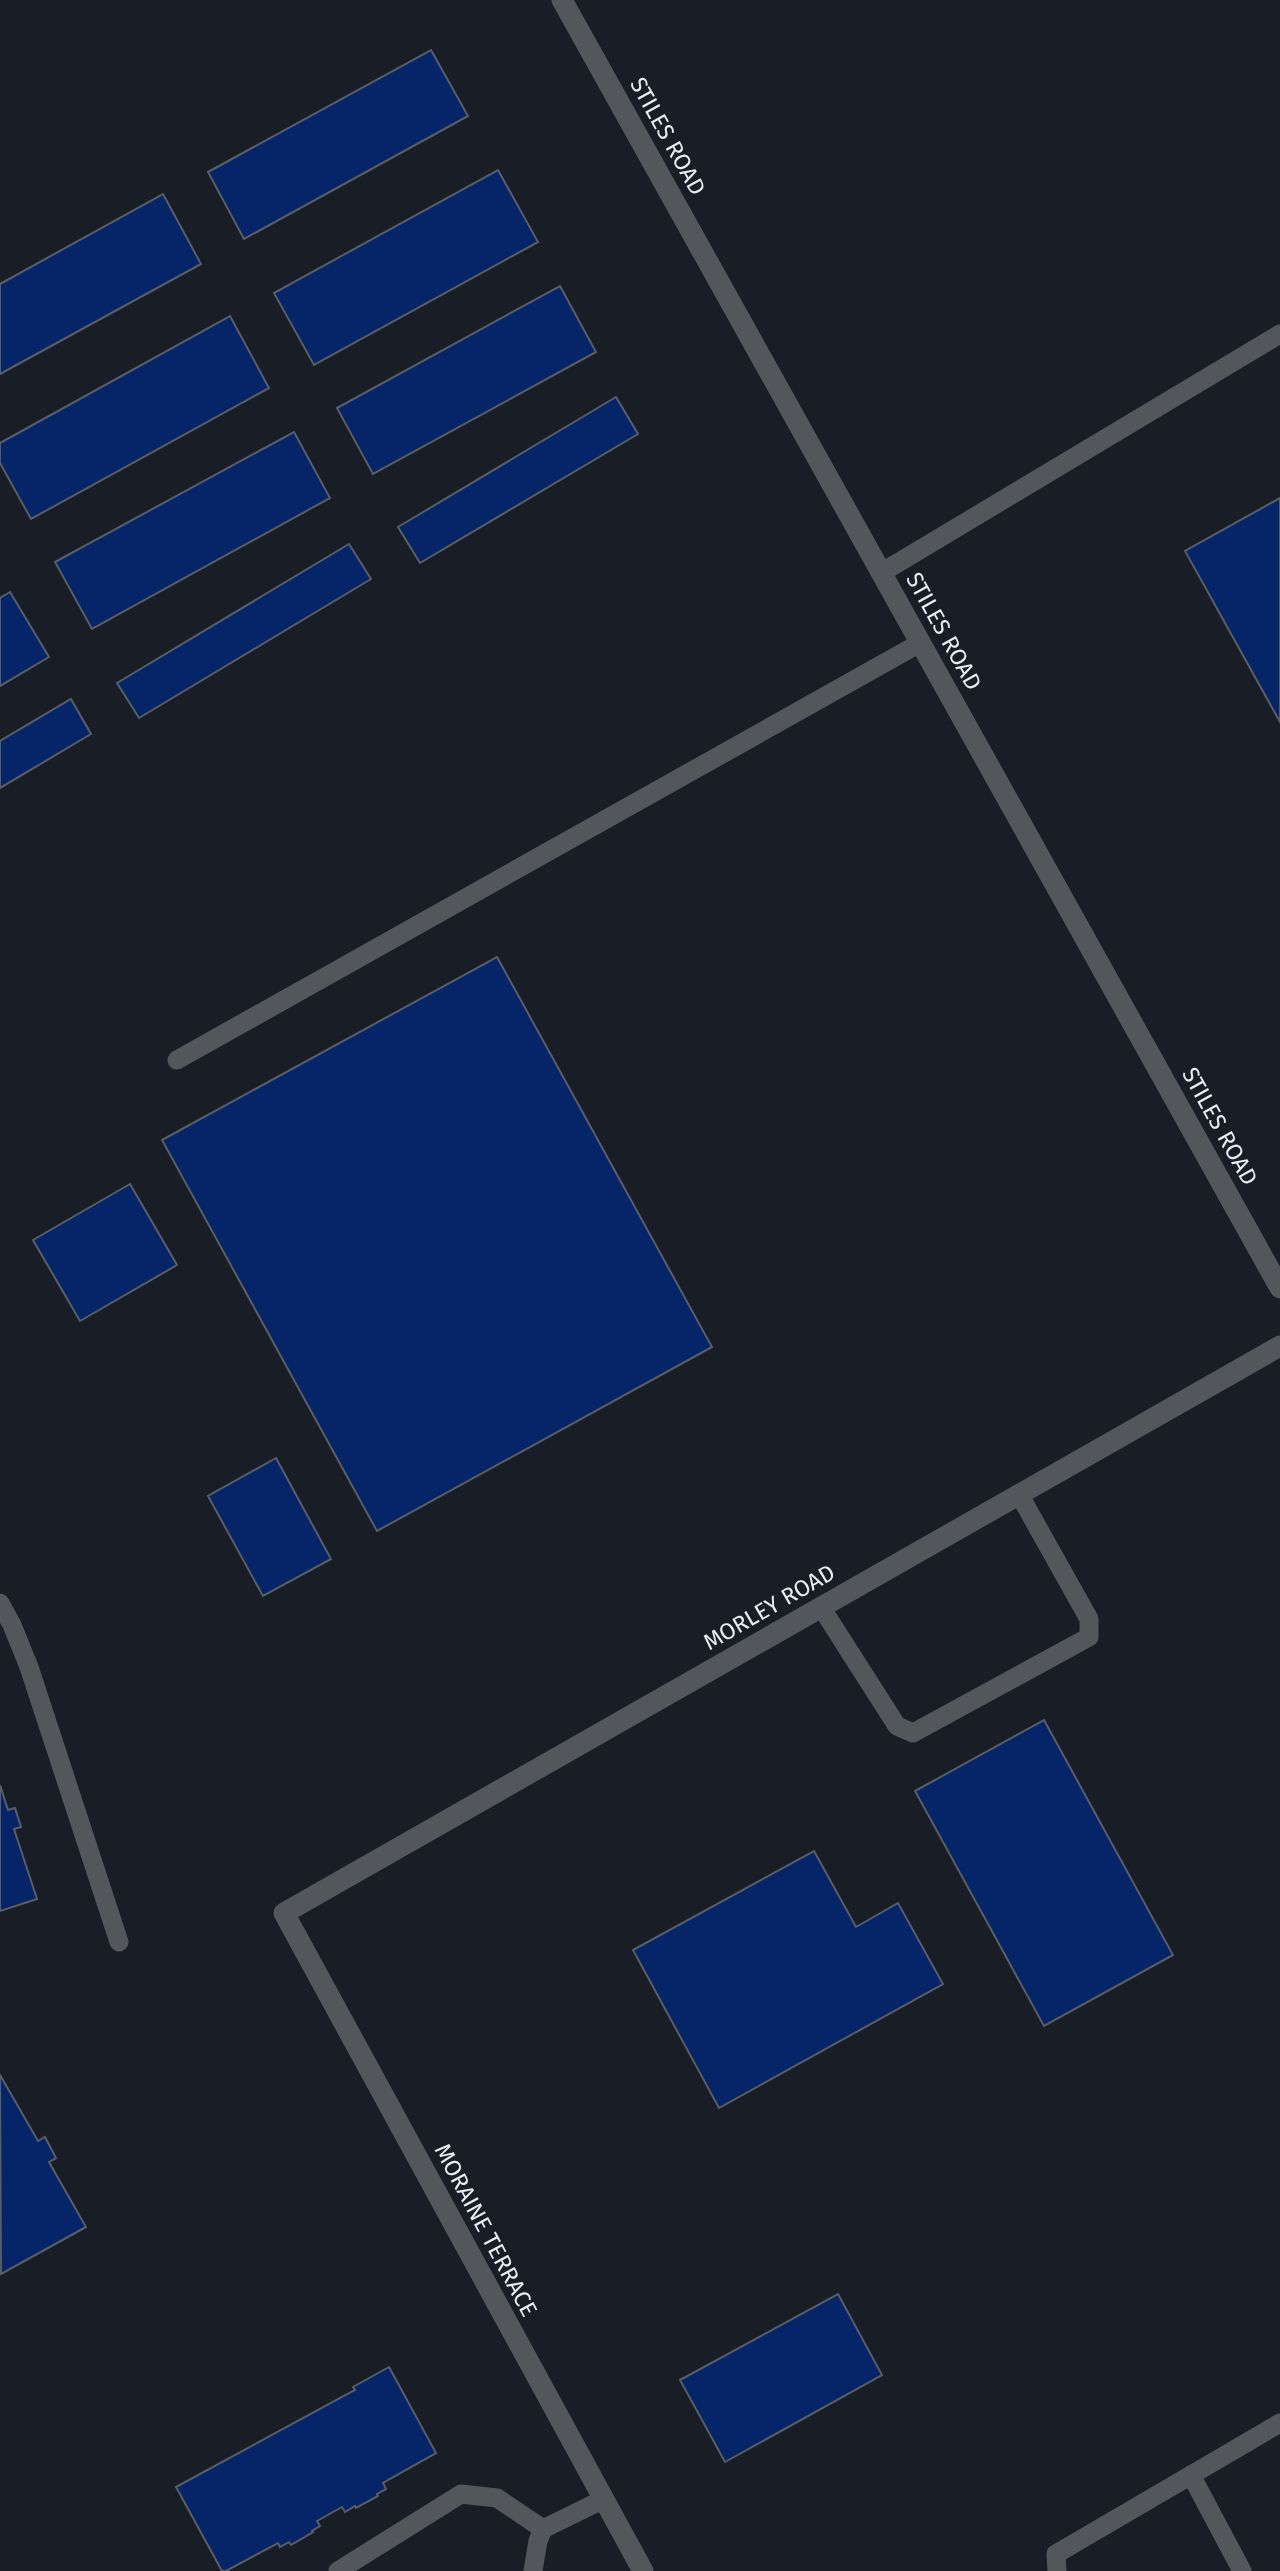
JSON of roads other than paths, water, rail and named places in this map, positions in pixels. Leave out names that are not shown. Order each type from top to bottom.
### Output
[{"type":"street","name":"STILES ROAD","points":[[562,0],[1280,1288]]},
{"type":"street","name":"MORLEY ROAD","points":[[284,1913],[1280,1346]]},
{"type":"street","name":"MORAINE TERRACE","points":[[284,1913],[643,2571]]},
{"type":"lane","points":[[881,573],[1280,334]]},
{"type":"lane","points":[[177,1060],[920,643]]},
{"type":"lane","points":[[821,1607],[897,1726],[913,1733],[1089,1637],[1089,1619],[1019,1494]]},
{"type":"lane","points":[[0,1603],[29,1667],[118,1942]]},
{"type":"lane","points":[[1057,2571],[1056,2554],[1280,2423]]},
{"type":"lane","points":[[1191,2475],[1242,2571]]},
{"type":"lane","points":[[338,2571],[461,2494],[497,2498],[543,2529]]},
{"type":"lane","points":[[543,2529],[602,2500]]},
{"type":"lane","points":[[533,2571],[543,2529]]}]
